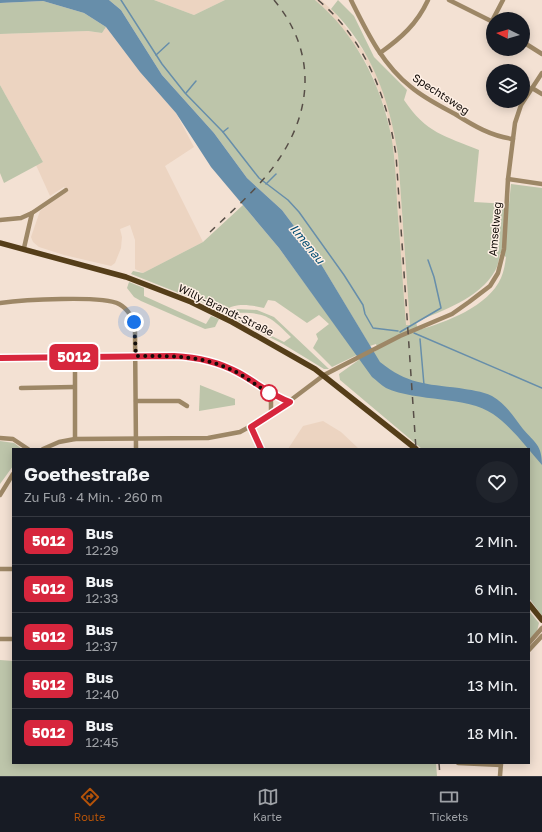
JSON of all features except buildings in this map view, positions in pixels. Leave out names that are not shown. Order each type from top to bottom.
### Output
[{"type":"main road","name":"Willy-Brandt-Straße","points":[[0,243],[40,252],[126,277],[191,302],[232,322],[288,352],[324,375],[415,448]]},
{"type":"main road","points":[[530,605],[542,620]]},
{"type":"street","name":"Spechtsweg","points":[[351,0],[380,53],[400,77],[422,95],[479,129],[500,137],[513,139]]},
{"type":"street","points":[[380,53],[403,36],[411,27],[428,0]]},
{"type":"street","points":[[449,0],[486,19]]},
{"type":"street","points":[[497,12],[503,0]]},
{"type":"street","points":[[530,46],[542,54]]},
{"type":"street","name":"Amselweg","points":[[324,375],[377,346],[460,310],[494,281],[498,273],[504,249],[508,179],[518,113],[542,73]]},
{"type":"street","points":[[532,88],[542,94]]},
{"type":"street","points":[[508,179],[542,184]]},
{"type":"street","points":[[0,220],[21,218],[32,213],[66,190]]},
{"type":"street","points":[[24,248],[32,213]]},
{"type":"street","points":[[0,303],[39,300],[112,301],[125,308],[134,322],[136,356],[136,448]]},
{"type":"street","points":[[0,358],[174,356],[205,360],[240,374],[266,391],[290,402]]},
{"type":"street","points":[[75,357],[75,439]]},
{"type":"street","points":[[45,448],[59,442],[75,439],[219,437],[240,432],[271,415],[324,375]]},
{"type":"street","points":[[22,388],[74,387]]},
{"type":"street","points":[[266,391],[271,402],[271,415]]},
{"type":"street","points":[[136,401],[179,401],[187,406]]},
{"type":"street","points":[[251,427],[260,448]]},
{"type":"street","points":[[0,438],[13,439],[26,448]]},
{"type":"street","points":[[0,495],[12,477]]},
{"type":"street","points":[[0,569],[12,569]]},
{"type":"street","points":[[530,641],[542,628]]},
{"type":"street","points":[[530,649],[542,636]]},
{"type":"street","points":[[0,638],[12,639]]},
{"type":"street","points":[[500,776],[501,764]]},
{"type":"shaded area","points":[[154,0],[225,0],[194,15]]},
{"type":"shaded area","points":[[315,0],[321,0],[335,13],[365,53],[377,75],[391,113],[398,155],[410,325],[405,325],[394,155],[387,114],[373,76],[362,55],[332,16]]},
{"type":"shaded area","points":[[106,27],[140,72],[176,113],[194,147],[165,166],[203,242],[143,273],[135,269],[135,240],[130,225],[120,229],[122,237],[121,248],[115,263],[111,266],[64,255],[39,247],[33,242],[31,237],[40,211],[67,191],[64,187],[50,196],[36,165],[43,162],[0,85],[0,34],[88,31],[102,33]]},
{"type":"shaded area","points":[[323,421],[341,432],[358,448],[289,448],[303,426]]},
{"type":"green space","points":[[109,0],[154,0],[194,15],[225,0],[315,0],[329,13],[354,44],[364,61],[381,97],[387,116],[393,145],[395,165],[406,325],[410,325],[398,155],[390,115],[384,95],[368,58],[345,24],[331,9],[338,0],[354,16],[374,57],[407,90],[404,100],[420,120],[428,127],[446,137],[479,150],[474,202],[509,204],[511,184],[542,188],[542,616],[530,599],[530,448],[421,448],[340,380],[339,374],[360,359],[362,361],[378,349],[376,344],[370,346],[315,254],[282,210],[247,178],[214,133],[162,75],[121,10]],"holes":[[[500,253],[506,257],[504,270],[495,288],[477,305],[453,318],[418,330],[416,322],[449,308],[480,289],[495,271],[498,265]]]},
{"type":"green space","points":[[43,1],[84,13],[106,27],[102,33],[88,31],[0,34],[0,3]]},
{"type":"green space","points":[[0,85],[43,162],[4,183],[0,173]]},
{"type":"green space","points":[[243,205],[279,248],[357,355],[332,367],[313,348],[318,339],[316,334],[329,324],[319,315],[307,323],[275,301],[268,300],[264,308],[238,305],[224,311],[131,274],[133,271],[143,273],[203,242]]},
{"type":"green space","points":[[129,282],[144,288],[144,296],[206,324],[211,316],[219,319],[215,327],[205,329],[134,297],[127,288]]},
{"type":"green space","points":[[237,309],[257,310],[274,317],[329,369],[324,369],[283,344],[238,321],[240,320],[284,342],[291,337],[272,320],[253,313],[235,313],[232,316],[227,314]]},
{"type":"green space","points":[[200,385],[235,399],[235,405],[199,411]]},
{"type":"green space","points":[[0,441],[14,443],[21,448],[12,448],[12,467],[0,484]]},
{"type":"green space","points":[[530,612],[539,623],[537,631],[530,639]]},
{"type":"green space","points":[[0,660],[12,661],[12,764],[436,764],[437,776],[0,776]]},
{"type":"water","name":"Ilmenau","points":[[0,0],[109,0],[121,10],[162,75],[214,133],[247,178],[282,210],[315,254],[380,362],[399,375],[417,382],[476,391],[488,394],[497,399],[537,445],[541,453],[542,465],[530,451],[530,448],[528,448],[507,425],[493,414],[482,408],[470,404],[398,392],[386,388],[372,377],[279,248],[211,167],[176,113],[140,72],[106,27],[84,13],[43,1],[0,3]]},
{"type":"waterway","name":"Ilmenau","points":[[121,0],[162,64],[185,93],[223,132],[259,178],[288,200],[299,212],[344,275],[363,305],[365,314],[373,328],[398,331]]},
{"type":"waterway","points":[[156,55],[169,43]]},
{"type":"waterway","points":[[186,93],[196,81]]},
{"type":"waterway","points":[[223,132],[228,128]]},
{"type":"waterway","points":[[266,184],[276,174]]},
{"type":"waterway","points":[[400,332],[441,308],[434,277],[428,260]]},
{"type":"waterway","points":[[414,333],[542,388]]},
{"type":"waterway","points":[[420,339],[424,385]]},
{"type":"railway","points":[[210,232],[264,179],[272,169],[291,139],[299,119],[304,99],[305,78],[303,58],[297,38],[287,19],[274,0]]},
{"type":"railway","points":[[318,0],[334,15],[349,33],[361,51],[380,91],[392,133],[396,155],[416,448]]},
{"type":"railway","points":[[439,764],[440,776]]},
{"type":"bus line","name":"5012","points":[[0,358],[174,356],[191,357],[217,363],[240,374],[277,397],[290,402],[251,427],[260,448]]},
{"type":"route","points":[[134,322],[136,356],[191,357],[217,363],[240,374],[269,393]]}]
